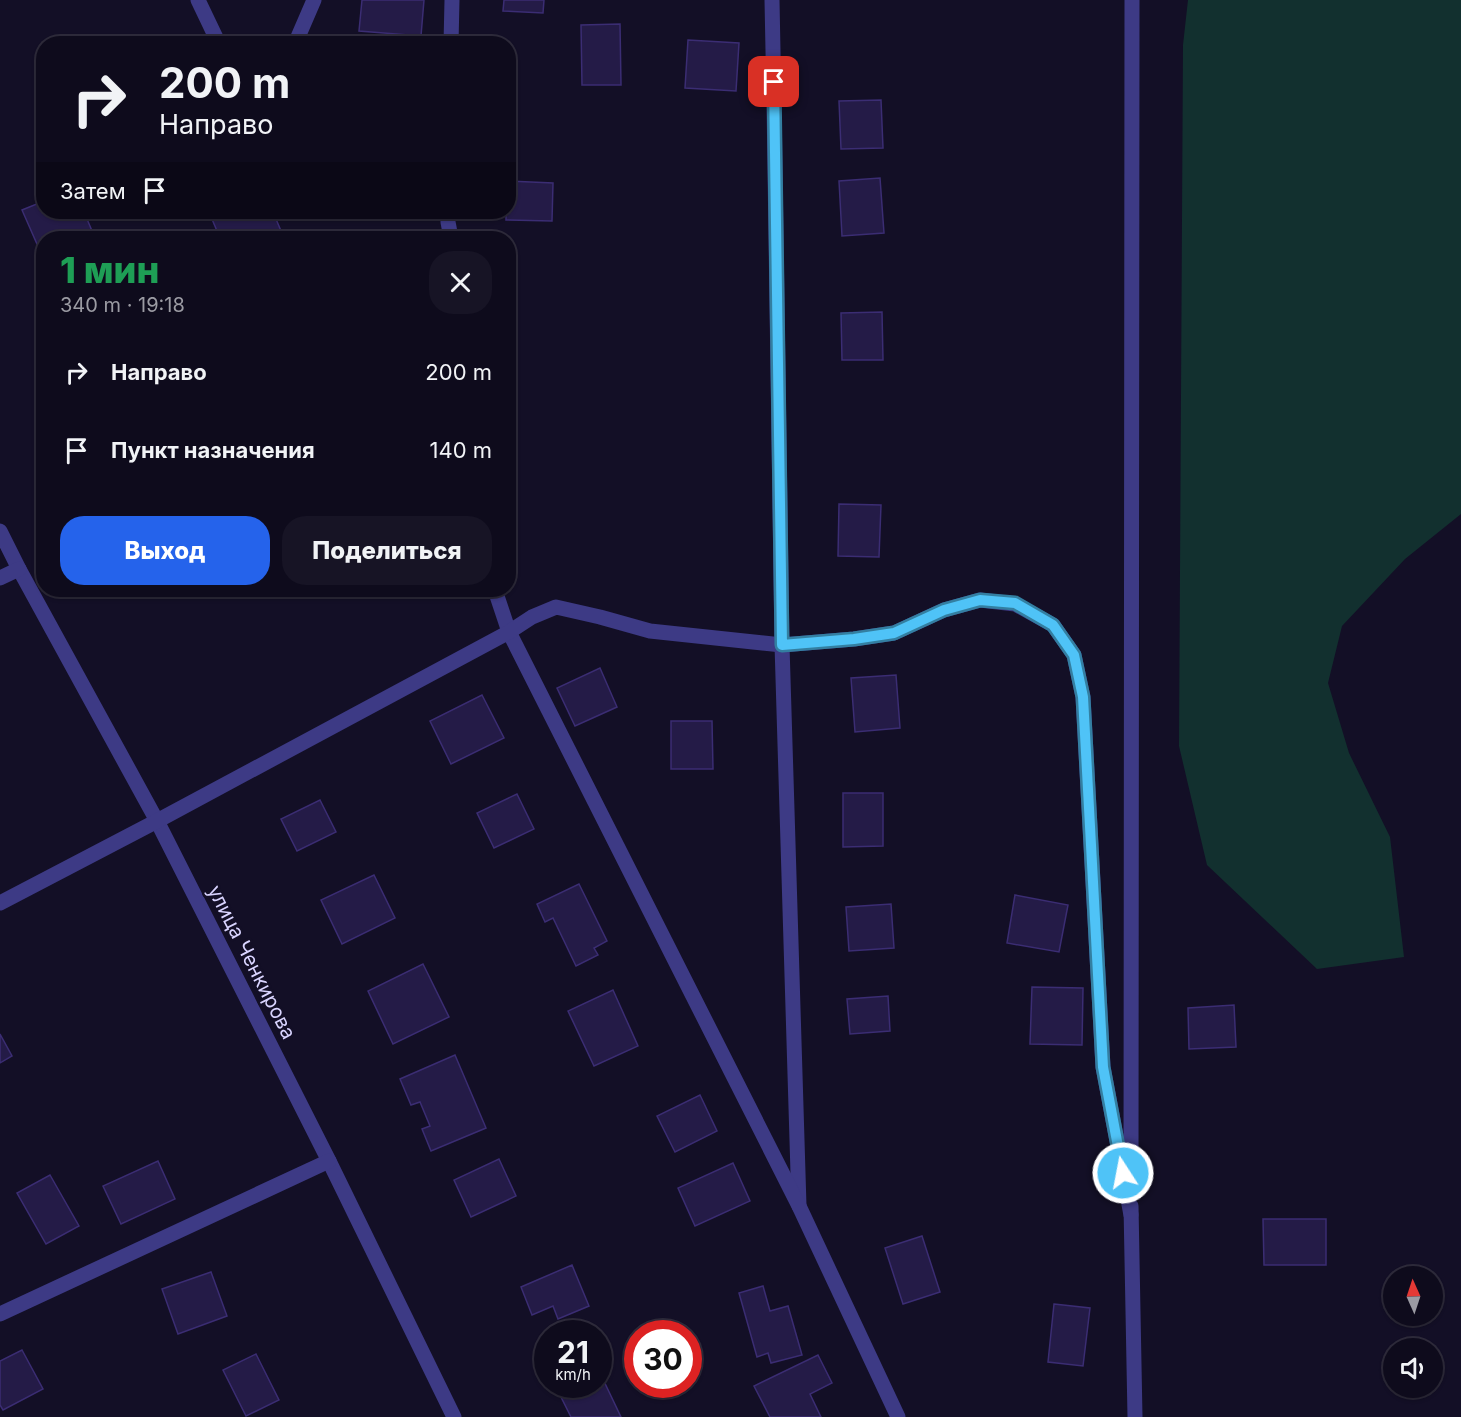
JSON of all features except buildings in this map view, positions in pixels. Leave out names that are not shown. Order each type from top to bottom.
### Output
[{"type":"street","points":[[198,0],[215,36]]},
{"type":"street","points":[[298,36],[314,0]]},
{"type":"street","points":[[451,36],[452,0]]},
{"type":"street","points":[[772,0],[782,645],[799,1206]]},
{"type":"street","points":[[1132,0],[1131,1215],[1136,1417]]},
{"type":"street","name":"улица Ченкирова","points":[[0,531],[18,569],[157,821],[329,1161],[454,1417]]},
{"type":"street","points":[[0,578],[18,569]]},
{"type":"street","points":[[497,597],[509,632],[799,1206],[898,1417]]},
{"type":"street","points":[[0,903],[509,632],[532,617],[556,607],[650,632],[782,645],[894,633],[944,610],[980,600],[1015,603],[1053,625],[1074,655],[1083,697],[1103,1067],[1131,1215]]},
{"type":"street","points":[[0,1314],[329,1161]]},
{"type":"green space","points":[[1188,0],[1461,0],[1461,514],[1405,559],[1342,626],[1328,683],[1349,753],[1390,837],[1404,957],[1317,969],[1207,865],[1179,746],[1183,45]]},
{"type":"route","points":[[774,82],[782,645],[894,633],[944,610],[980,600],[1015,603],[1053,625],[1074,655],[1083,697],[1103,1067],[1123,1173]]}]
